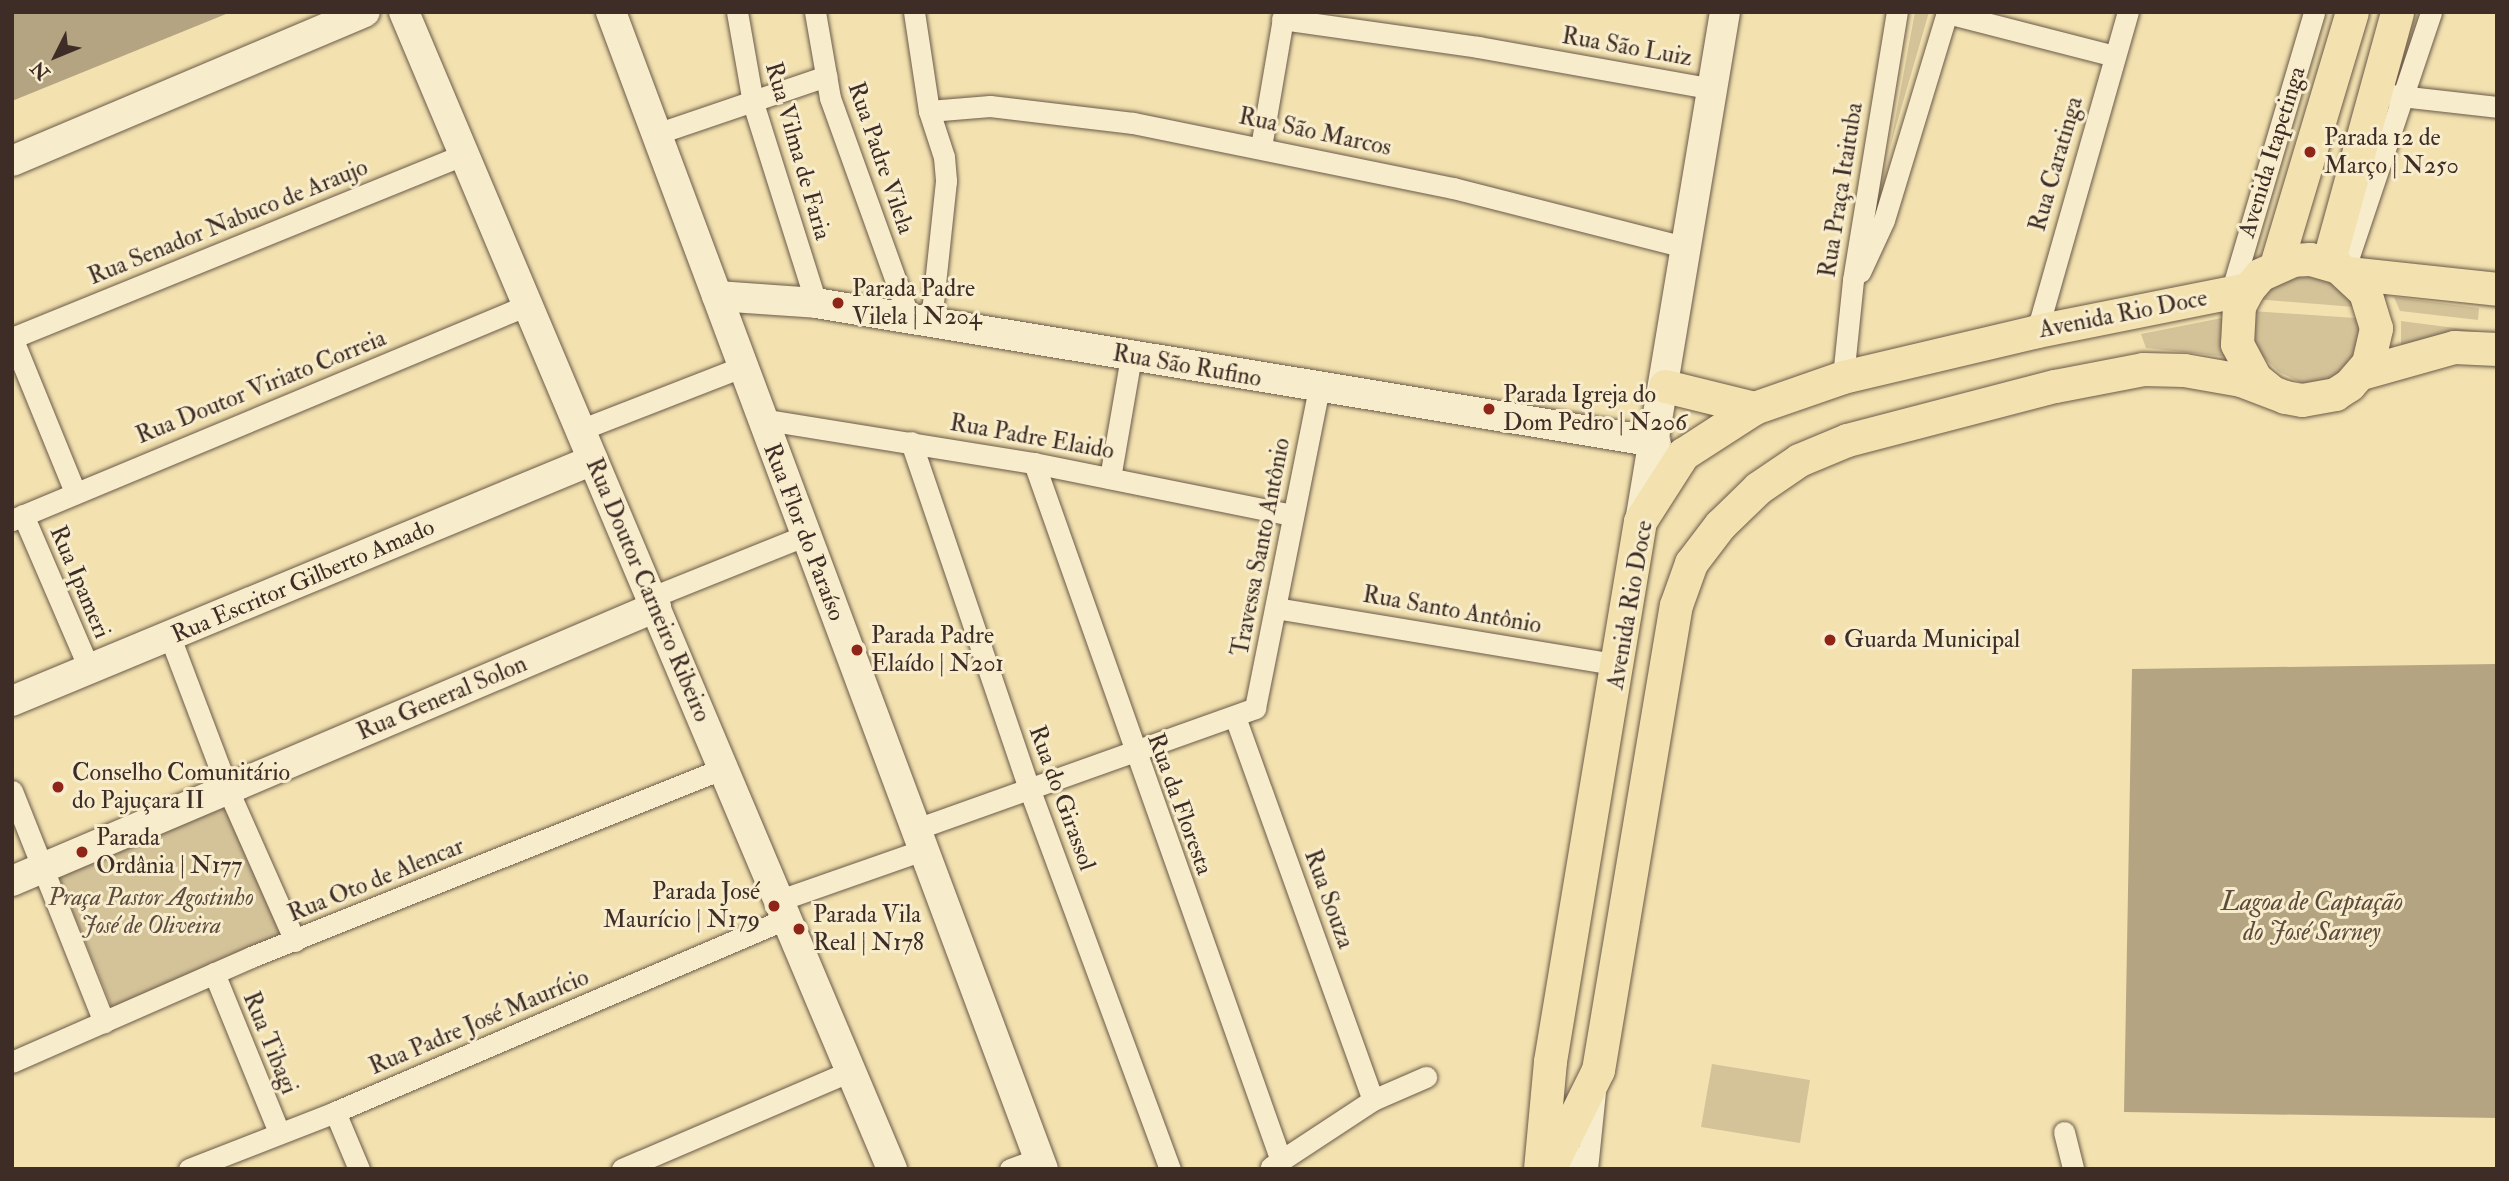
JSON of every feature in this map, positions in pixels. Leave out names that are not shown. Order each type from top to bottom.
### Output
[{"type":"main road","name":"Avenida Itapetinga","points":[[2276,265],[2352,12]]},
{"type":"main road","points":[[2340,269],[2373,92],[2397,12]]},
{"type":"main road","points":[[2276,265],[2310,259],[2340,269],[2497,289]]},
{"type":"main road","name":"Avenida Rio Doce","points":[[1540,1169],[1550,1061],[1619,665],[1640,521],[1683,454],[1754,408],[1843,377],[2037,331],[2239,291],[2276,265]]},
{"type":"main road","points":[[2340,269],[2365,292],[2375,315],[2373,352],[2361,373]]},
{"type":"main road","name":"Avenida Rio Doce","points":[[2239,291],[2237,344],[2255,378],[2270,390]]},
{"type":"main road","name":"Avenida Rio Doce","points":[[1549,1169],[1598,1070],[1676,605],[1691,563],[1720,525],[1758,488],[1799,460],[1847,440],[2056,386],[2143,369],[2184,370],[2302,400],[2335,394],[2361,373],[2454,346],[2497,349]]},
{"type":"main road","points":[[1665,386],[1754,408]]},
{"type":"street","points":[[12,161],[365,12]]},
{"type":"street","name":"Rua Doutor Carneiro Ribeiro","points":[[404,12],[530,304],[580,430],[892,1169]]},
{"type":"street","name":"Rua Flor do Paraíso","points":[[611,12],[1041,1164]]},
{"type":"street","name":"Rua Vilma de Faria","points":[[737,12],[752,100],[816,303]]},
{"type":"street","name":"Rua Padre Vilela","points":[[815,12],[826,76],[920,320]]},
{"type":"street","points":[[914,12],[929,110],[944,157],[946,181],[920,320]]},
{"type":"street","points":[[1640,521],[1656,442],[1685,247],[1725,12]]},
{"type":"street","name":"Rua Praça Itaituba","points":[[1843,377],[1853,280],[1896,12]]},
{"type":"street","name":"Rua Caratinga","points":[[2037,331],[2128,12]]},
{"type":"street","name":"Avenida Itapetinga","points":[[2239,291],[2314,12]]},
{"type":"street","points":[[2340,269],[2406,96],[2431,12]]},
{"type":"street","points":[[1853,280],[1864,267],[1884,220],[1947,13],[2114,55]]},
{"type":"street","points":[[1261,147],[1283,15]]},
{"type":"street","name":"Rua São Luiz","points":[[1283,15],[1713,89]]},
{"type":"street","points":[[656,134],[826,76]]},
{"type":"street","points":[[2373,92],[2497,107]]},
{"type":"street","name":"Rua São Marcos","points":[[929,110],[990,106],[1041,110],[1261,147],[1453,188],[1685,247]]},
{"type":"street","name":"Rua Senador Nabuco de Araujo","points":[[12,338],[464,153]]},
{"type":"street","name":"Rua São Rufino","points":[[717,296],[816,303],[1319,389],[1656,442]]},
{"type":"street","name":"Rua Doutor Viriato Correia","points":[[18,518],[530,304]]},
{"type":"street","points":[[12,338],[75,492]]},
{"type":"street","points":[[1110,478],[1131,357]]},
{"type":"street","points":[[580,430],[744,366]]},
{"type":"street","name":"Travessa Santo Antônio","points":[[1243,714],[1261,697],[1291,515],[1319,389]]},
{"type":"street","name":"Rua Padre Elaido","points":[[761,419],[1034,463],[1291,515]]},
{"type":"street","name":"Rua do Girassol","points":[[911,442],[1029,788],[1170,1169]]},
{"type":"street","name":"Rua Escritor Gilberto Amado","points":[[12,701],[593,460]]},
{"type":"street","name":"Rua da Floresta","points":[[1034,463],[1275,1165]]},
{"type":"street","name":"Rua Ipameri","points":[[18,518],[89,668]]},
{"type":"street","name":"Rua General Solon","points":[[12,881],[228,790],[806,536]]},
{"type":"street","name":"Rua Santo Antônio","points":[[1276,608],[1619,665]]},
{"type":"street","points":[[170,637],[228,790],[295,941]]},
{"type":"street","name":"Rua Padre José Maurício","points":[[190,1169],[335,1112],[783,909],[1029,788],[1243,714]]},
{"type":"street","name":"Rua Souza","points":[[1243,714],[1373,1100]]},
{"type":"street","name":"Rua Oto de Alencar","points":[[12,1062],[214,973],[724,768]]},
{"type":"street","points":[[12,791],[104,1022]]},
{"type":"street","name":"Rua Tibagi","points":[[214,973],[279,1132]]},
{"type":"street","name":"Avenida Rio Doce","points":[[1550,1061],[1574,1169]]},
{"type":"street","name":"Avenida Rio Doce","points":[[1587,1169],[1598,1070]]},
{"type":"street","points":[[622,1169],[851,1071]]},
{"type":"street","points":[[1275,1165],[1373,1100],[1426,1077]]},
{"type":"street","points":[[335,1112],[359,1169]]},
{"type":"street","points":[[2064,1132],[2073,1169]]},
{"type":"street","points":[[1010,1169],[1041,1164]]},
{"type":"green space","points":[[1915,12],[1929,12],[1890,147]]},
{"type":"green space","points":[[2316,265],[2367,308],[2255,299],[2263,286]]},
{"type":"green space","points":[[2394,297],[2479,308],[2478,320],[2400,311]]},
{"type":"green space","points":[[2252,311],[2370,319],[2345,378],[2304,384],[2279,372],[2258,352],[2249,331]]},
{"type":"green space","points":[[2222,318],[2229,357],[2146,348],[2141,334]]},
{"type":"green space","points":[[2401,321],[2478,331],[2401,347]]},
{"type":"green space","name":"Praça Pastor Agostinho José de Oliveira","points":[[227,802],[289,932],[112,1007],[57,873]]},
{"type":"green space","points":[[1712,1064],[1810,1080],[1800,1143],[1701,1127]]},
{"type":"water","points":[[12,12],[231,12],[12,101]]},
{"type":"water","name":"Lagoa de Captação do José Sarney","points":[[2497,664],[2497,1118],[2124,1112],[2132,669]]},
{"type":"place","name":"Parada 12 de Março | N250","points":[[2310,152]]},
{"type":"place","name":"Parada Padre Vilela | N204","points":[[838,303]]},
{"type":"place","name":"Parada Igreja do Dom Pedro | N206","points":[[1489,409]]},
{"type":"place","name":"Guarda Municipal","points":[[1830,640]]},
{"type":"place","name":"Parada Padre Elaído | N201","points":[[857,650]]},
{"type":"place","name":"Conselho Comunitário do Pajuçara II","points":[[58,787]]},
{"type":"place","name":"Parada Ordânia | N177","points":[[82,852]]},
{"type":"place","name":"Parada José Maurício | N179","points":[[774,906]]},
{"type":"place","name":"Parada Vila Real | N178","points":[[799,929]]}]
